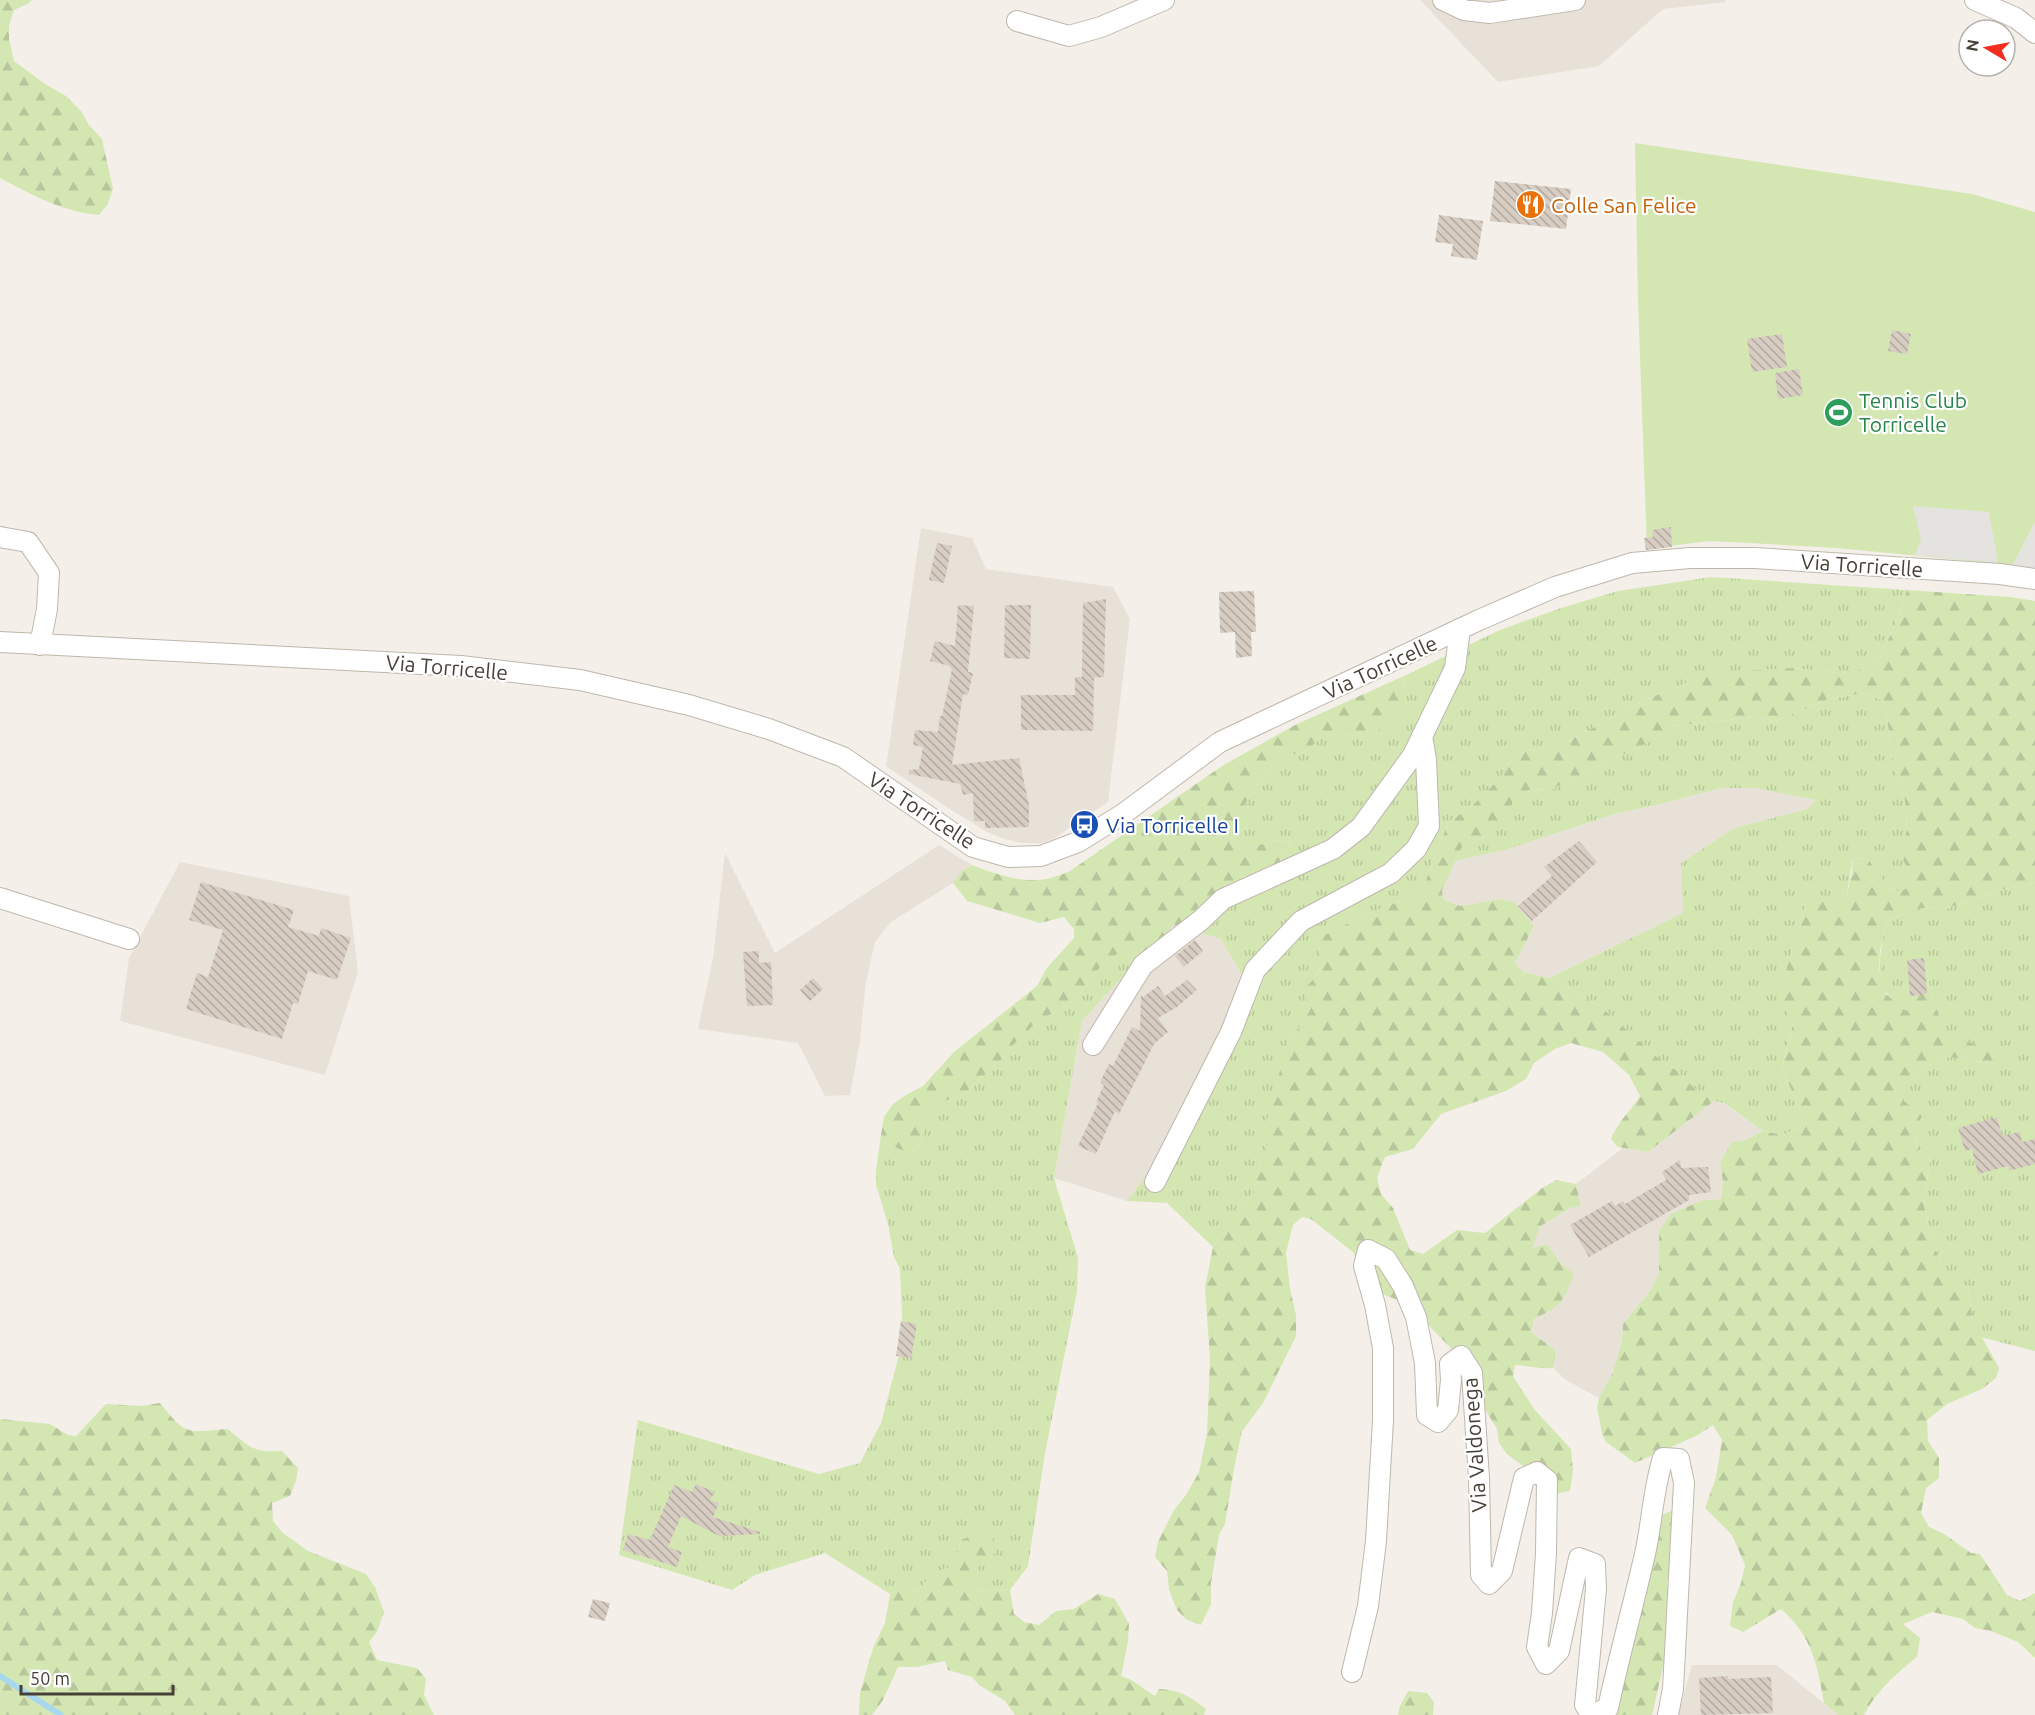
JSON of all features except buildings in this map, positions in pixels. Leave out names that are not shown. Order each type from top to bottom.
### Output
[{"type":"street","points":[[1017,21],[1069,36],[1101,27],[1164,0]]},
{"type":"street","points":[[1443,0],[1464,10],[1490,13],[1575,0]]},
{"type":"street","points":[[1974,0],[2016,18],[2035,33]]},
{"type":"street","points":[[0,537],[28,542],[49,573],[47,609],[40,645]]},
{"type":"street","name":"Via Torricelle","points":[[0,642],[449,665],[580,680],[689,705],[769,729],[843,758],[973,847],[1008,857],[1041,856],[1078,842],[1123,814],[1220,742],[1555,587],[1632,562],[1690,558],[1755,558],[2000,574],[2035,579]]},
{"type":"street","points":[[1093,1045],[1143,965],[1201,920],[1223,899],[1333,849],[1361,827],[1413,755],[1455,668],[1460,629]]},
{"type":"street","points":[[1155,1182],[1231,1032],[1254,970],[1301,921],[1391,873],[1416,849],[1429,826],[1426,760],[1422,736]]},
{"type":"street","points":[[0,898],[129,939]]},
{"type":"street","name":"Via Valdonega","points":[[1352,1672],[1368,1606],[1383,1420],[1383,1348],[1375,1305],[1364,1266],[1368,1250],[1386,1259],[1403,1286],[1416,1317],[1425,1363],[1427,1415],[1438,1422],[1448,1410],[1450,1364],[1461,1356],[1472,1373],[1479,1478],[1481,1575],[1489,1584],[1502,1571],[1524,1478],[1537,1472],[1547,1480],[1546,1553],[1537,1647],[1546,1664],[1559,1651],[1579,1558],[1595,1564],[1596,1589],[1586,1705],[1592,1715],[1608,1708],[1623,1636],[1645,1552],[1663,1458],[1679,1459],[1684,1483],[1673,1689],[1668,1715]]},
{"type":"shaded area","points":[[1420,0],[1725,0],[1726,2],[1663,9],[1599,66],[1498,82]]},
{"type":"shaded area","points":[[1913,506],[1989,512],[1998,563],[1915,555],[1921,540]]},
{"type":"shaded area","points":[[2035,522],[2035,569],[2013,565]]},
{"type":"shaded area","points":[[921,528],[972,538],[986,569],[1113,587],[1130,619],[1108,802],[1053,839],[1041,843],[1021,843],[989,833],[886,766]]},
{"type":"shaded area","points":[[1721,788],[1755,788],[1817,800],[1808,809],[1734,828],[1681,863],[1683,913],[1549,978],[1523,972],[1515,963],[1534,926],[1501,899],[1461,906],[1443,899],[1442,890],[1455,861],[1505,850],[1615,814]]},
{"type":"shaded area","points":[[939,845],[972,865],[963,870],[953,883],[891,922],[875,942],[866,982],[860,1041],[850,1095],[825,1096],[798,1043],[698,1029],[713,958],[725,853],[775,953]]},
{"type":"shaded area","points":[[180,862],[349,896],[358,972],[325,1075],[120,1021],[129,958]]},
{"type":"shaded area","points":[[1174,925],[1221,939],[1245,980],[1188,1119],[1127,1201],[1054,1178],[1082,1021]]},
{"type":"shaded area","points":[[1714,1101],[1723,1103],[1763,1131],[1743,1141],[1732,1143],[1720,1162],[1723,1182],[1721,1199],[1703,1200],[1659,1231],[1659,1273],[1650,1291],[1623,1324],[1622,1341],[1612,1374],[1599,1398],[1566,1380],[1553,1368],[1556,1351],[1531,1332],[1534,1319],[1550,1311],[1561,1264],[1547,1244],[1533,1248],[1538,1227],[1570,1208],[1581,1205],[1576,1184],[1623,1148],[1648,1152]]},
{"type":"shaded area","points":[[1692,1665],[1777,1665],[1838,1715],[1678,1715]]},
{"type":"green space","points":[[0,0],[32,0],[14,10],[9,25],[9,39],[14,61],[66,96],[81,111],[89,125],[102,139],[113,189],[108,204],[99,215],[60,206],[0,178]]},
{"type":"green space","name":"Tennis Club Torricelle","points":[[1635,143],[1972,194],[2035,212],[2035,522],[2013,565],[1836,548],[1709,541],[1647,549]]},
{"type":"green space","points":[[1711,577],[1907,590],[1895,625],[1880,657],[1868,666],[1848,674],[1794,668],[1691,681],[1643,701],[1557,747],[1527,750],[1511,759],[1507,771],[1473,805],[1448,823],[1425,883],[1416,895],[1374,911],[1316,939],[1322,965],[1311,984],[1311,1008],[1301,1026],[1289,1037],[1271,1137],[1259,1166],[1254,1192],[1213,1247],[1167,1203],[1127,1201],[1188,1119],[1245,980],[1221,939],[1187,929],[1270,878],[1291,843],[1274,840],[1247,849],[1234,843],[1237,817],[1261,778],[1276,761],[1289,755],[1305,752],[1317,740],[1333,733],[1363,737],[1406,709],[1404,676],[1500,630],[1618,591]]},
{"type":"green space","points":[[1907,590],[2010,597],[2035,601],[2035,882],[2003,889],[1943,910],[1928,907],[1913,910],[1887,921],[1880,950],[1879,969],[1886,994],[1906,1011],[1912,1002],[1907,989],[1917,968],[1926,970],[1939,1015],[1952,1039],[1989,1046],[2003,1045],[2013,1054],[1996,1064],[1949,1057],[1926,1067],[1918,1077],[1904,1083],[1904,1101],[1922,1116],[1914,1132],[1917,1149],[1930,1158],[1924,1205],[1930,1236],[1944,1271],[1968,1290],[1973,1321],[1999,1368],[1996,1378],[1982,1389],[1947,1404],[1927,1420],[1928,1441],[1939,1458],[1939,1478],[1926,1488],[1921,1513],[1929,1527],[1944,1534],[1971,1553],[1980,1554],[2007,1595],[2020,1601],[2035,1593],[2035,1658],[2018,1642],[1991,1631],[1975,1628],[1963,1619],[1932,1612],[1903,1624],[1920,1638],[1917,1657],[1881,1690],[1864,1715],[1838,1715],[1824,1703],[1819,1676],[1806,1640],[1781,1609],[1743,1632],[1730,1626],[1733,1602],[1745,1565],[1732,1535],[1705,1508],[1716,1477],[1722,1440],[1713,1425],[1696,1436],[1635,1463],[1606,1442],[1602,1434],[1597,1407],[1599,1398],[1612,1374],[1622,1341],[1623,1324],[1650,1291],[1659,1273],[1659,1231],[1671,1214],[1703,1200],[1721,1199],[1723,1182],[1720,1162],[1732,1142],[1743,1141],[1763,1131],[1782,1135],[1800,1128],[1803,1117],[1782,1068],[1793,1023],[1784,1005],[1784,981],[1807,898],[1846,898],[1853,858],[1868,859],[1889,889],[1900,892],[1908,887],[1908,870],[1901,855],[1907,829],[1905,800],[1892,759],[1886,708],[1881,700],[1865,693],[1829,699],[1775,721],[1755,717],[1673,726],[1647,743],[1550,790],[1532,789],[1515,796],[1505,823],[1484,837],[1462,847],[1442,890],[1443,899],[1460,906],[1501,899],[1514,902],[1534,926],[1515,963],[1523,972],[1549,978],[1600,1006],[1659,1059],[1714,1101],[1648,1152],[1618,1147],[1611,1139],[1640,1096],[1629,1075],[1603,1052],[1571,1043],[1555,1049],[1534,1063],[1526,1079],[1506,1091],[1441,1114],[1413,1149],[1385,1157],[1377,1178],[1381,1194],[1393,1208],[1410,1250],[1423,1254],[1457,1230],[1485,1233],[1542,1188],[1556,1180],[1576,1184],[1581,1206],[1570,1208],[1539,1227],[1533,1248],[1547,1244],[1561,1264],[1574,1274],[1564,1297],[1551,1310],[1534,1319],[1531,1332],[1556,1351],[1553,1368],[1515,1365],[1513,1376],[1534,1409],[1571,1449],[1573,1471],[1570,1491],[1549,1495],[1532,1481],[1523,1466],[1507,1454],[1499,1443],[1497,1429],[1467,1379],[1458,1355],[1432,1329],[1416,1307],[1369,1289],[1358,1269],[1354,1253],[1311,1219],[1302,1217],[1293,1225],[1286,1253],[1296,1315],[1296,1336],[1263,1403],[1242,1431],[1225,1524],[1219,1535],[1211,1583],[1211,1604],[1201,1625],[1187,1620],[1177,1610],[1169,1590],[1167,1571],[1155,1557],[1158,1542],[1174,1510],[1199,1472],[1207,1434],[1210,1360],[1205,1287],[1213,1247],[1254,1192],[1259,1166],[1271,1137],[1265,1127],[1289,1037],[1301,1026],[1311,1008],[1302,990],[1314,979],[1320,968],[1321,961],[1316,939],[1374,911],[1416,895],[1425,883],[1448,823],[1473,805],[1507,771],[1511,759],[1527,750],[1557,747],[1643,701],[1718,672],[1794,668],[1848,674],[1868,666],[1880,657],[1895,625]]},
{"type":"green space","points":[[1404,676],[1406,709],[1382,728],[1363,737],[1333,733],[1317,741],[1305,752],[1289,755],[1276,761],[1261,778],[1237,817],[1234,843],[1247,849],[1274,840],[1291,843],[1270,878],[1187,929],[1174,925],[1139,959],[1123,951],[1107,960],[1075,1000],[1037,1022],[964,1094],[942,1102],[929,1113],[918,1149],[909,1153],[880,1141],[884,1117],[893,1104],[923,1086],[954,1052],[1037,986],[1046,969],[1074,938],[1074,929],[1064,917],[1040,923],[967,901],[953,883],[963,870],[972,865],[1008,877],[1028,880],[1050,878],[1070,871],[1222,766],[1297,724]]},
{"type":"green space","points":[[1865,693],[1881,700],[1886,708],[1892,759],[1905,800],[1907,829],[1901,855],[1908,870],[1908,887],[1900,892],[1889,889],[1868,859],[1853,858],[1846,898],[1807,898],[1792,946],[1784,1005],[1793,1022],[1782,1068],[1803,1117],[1800,1128],[1782,1135],[1763,1131],[1724,1103],[1714,1101],[1692,1087],[1676,1070],[1659,1059],[1600,1006],[1549,978],[1683,913],[1681,863],[1734,828],[1808,809],[1816,800],[1755,788],[1721,788],[1615,814],[1505,850],[1455,861],[1462,847],[1484,837],[1504,823],[1514,796],[1532,789],[1550,790],[1647,743],[1673,726],[1755,717],[1775,721],[1829,699]]},
{"type":"green space","points":[[2035,882],[2035,1351],[1980,1337],[1973,1321],[1968,1290],[1944,1271],[1930,1236],[1924,1205],[1930,1158],[1917,1149],[1914,1131],[1904,1101],[1904,1083],[1918,1077],[1926,1067],[1949,1057],[1996,1064],[2003,1045],[1989,1046],[1952,1040],[1939,1015],[1926,970],[1906,1012],[1883,988],[1880,959],[1887,921],[1913,910],[1928,907],[1943,910],[2003,889]]},
{"type":"green space","points":[[1123,950],[1139,959],[1082,1021],[1054,1178],[1078,1258],[1077,1292],[1045,1453],[1028,1566],[1010,1590],[973,1590],[978,1567],[961,1540],[956,1558],[948,1568],[932,1573],[922,1587],[915,1591],[900,1589],[890,1594],[825,1553],[755,1575],[732,1590],[619,1555],[638,1420],[819,1474],[860,1463],[881,1423],[903,1340],[900,1269],[894,1257],[888,1224],[876,1185],[880,1141],[909,1153],[918,1149],[929,1113],[942,1102],[964,1094],[1037,1022],[1075,1000],[1107,960]]},
{"type":"green space","points":[[160,1403],[176,1422],[189,1430],[228,1429],[258,1450],[282,1451],[298,1468],[290,1496],[272,1503],[273,1521],[283,1533],[308,1551],[366,1574],[375,1587],[384,1612],[377,1632],[369,1642],[377,1660],[417,1668],[426,1679],[424,1695],[434,1715],[0,1715],[0,1419],[50,1424],[68,1435],[76,1436],[106,1404],[141,1406]]},
{"type":"green space","points":[[1671,1511],[1678,1519],[1678,1545],[1667,1584],[1677,1606],[1652,1715],[1596,1715],[1655,1518]]},
{"type":"green space","points":[[982,1532],[994,1535],[995,1553],[978,1567],[974,1590],[1010,1590],[1014,1614],[1024,1622],[1039,1625],[1056,1611],[1074,1609],[1098,1594],[1115,1599],[1129,1624],[1121,1676],[1135,1682],[1155,1696],[1159,1689],[1184,1694],[1206,1709],[1204,1715],[1015,1715],[1005,1701],[979,1685],[972,1677],[948,1670],[945,1661],[917,1667],[898,1667],[883,1700],[872,1715],[859,1715],[860,1693],[873,1648],[885,1623],[890,1594],[900,1589],[916,1591],[922,1587],[932,1573],[948,1568],[956,1558],[961,1540]]},
{"type":"green space","points":[[1408,1691],[1427,1693],[1434,1702],[1433,1715],[1398,1715]]},
{"type":"waterway","points":[[0,1676],[61,1715]]},
{"type":"place","name":"Colle San Felice","points":[[1530,205]]},
{"type":"place","name":"Tennis Club Torricelle","points":[[1838,412]]},
{"type":"place","name":"Via Torricelle I","points":[[1085,825]]}]
